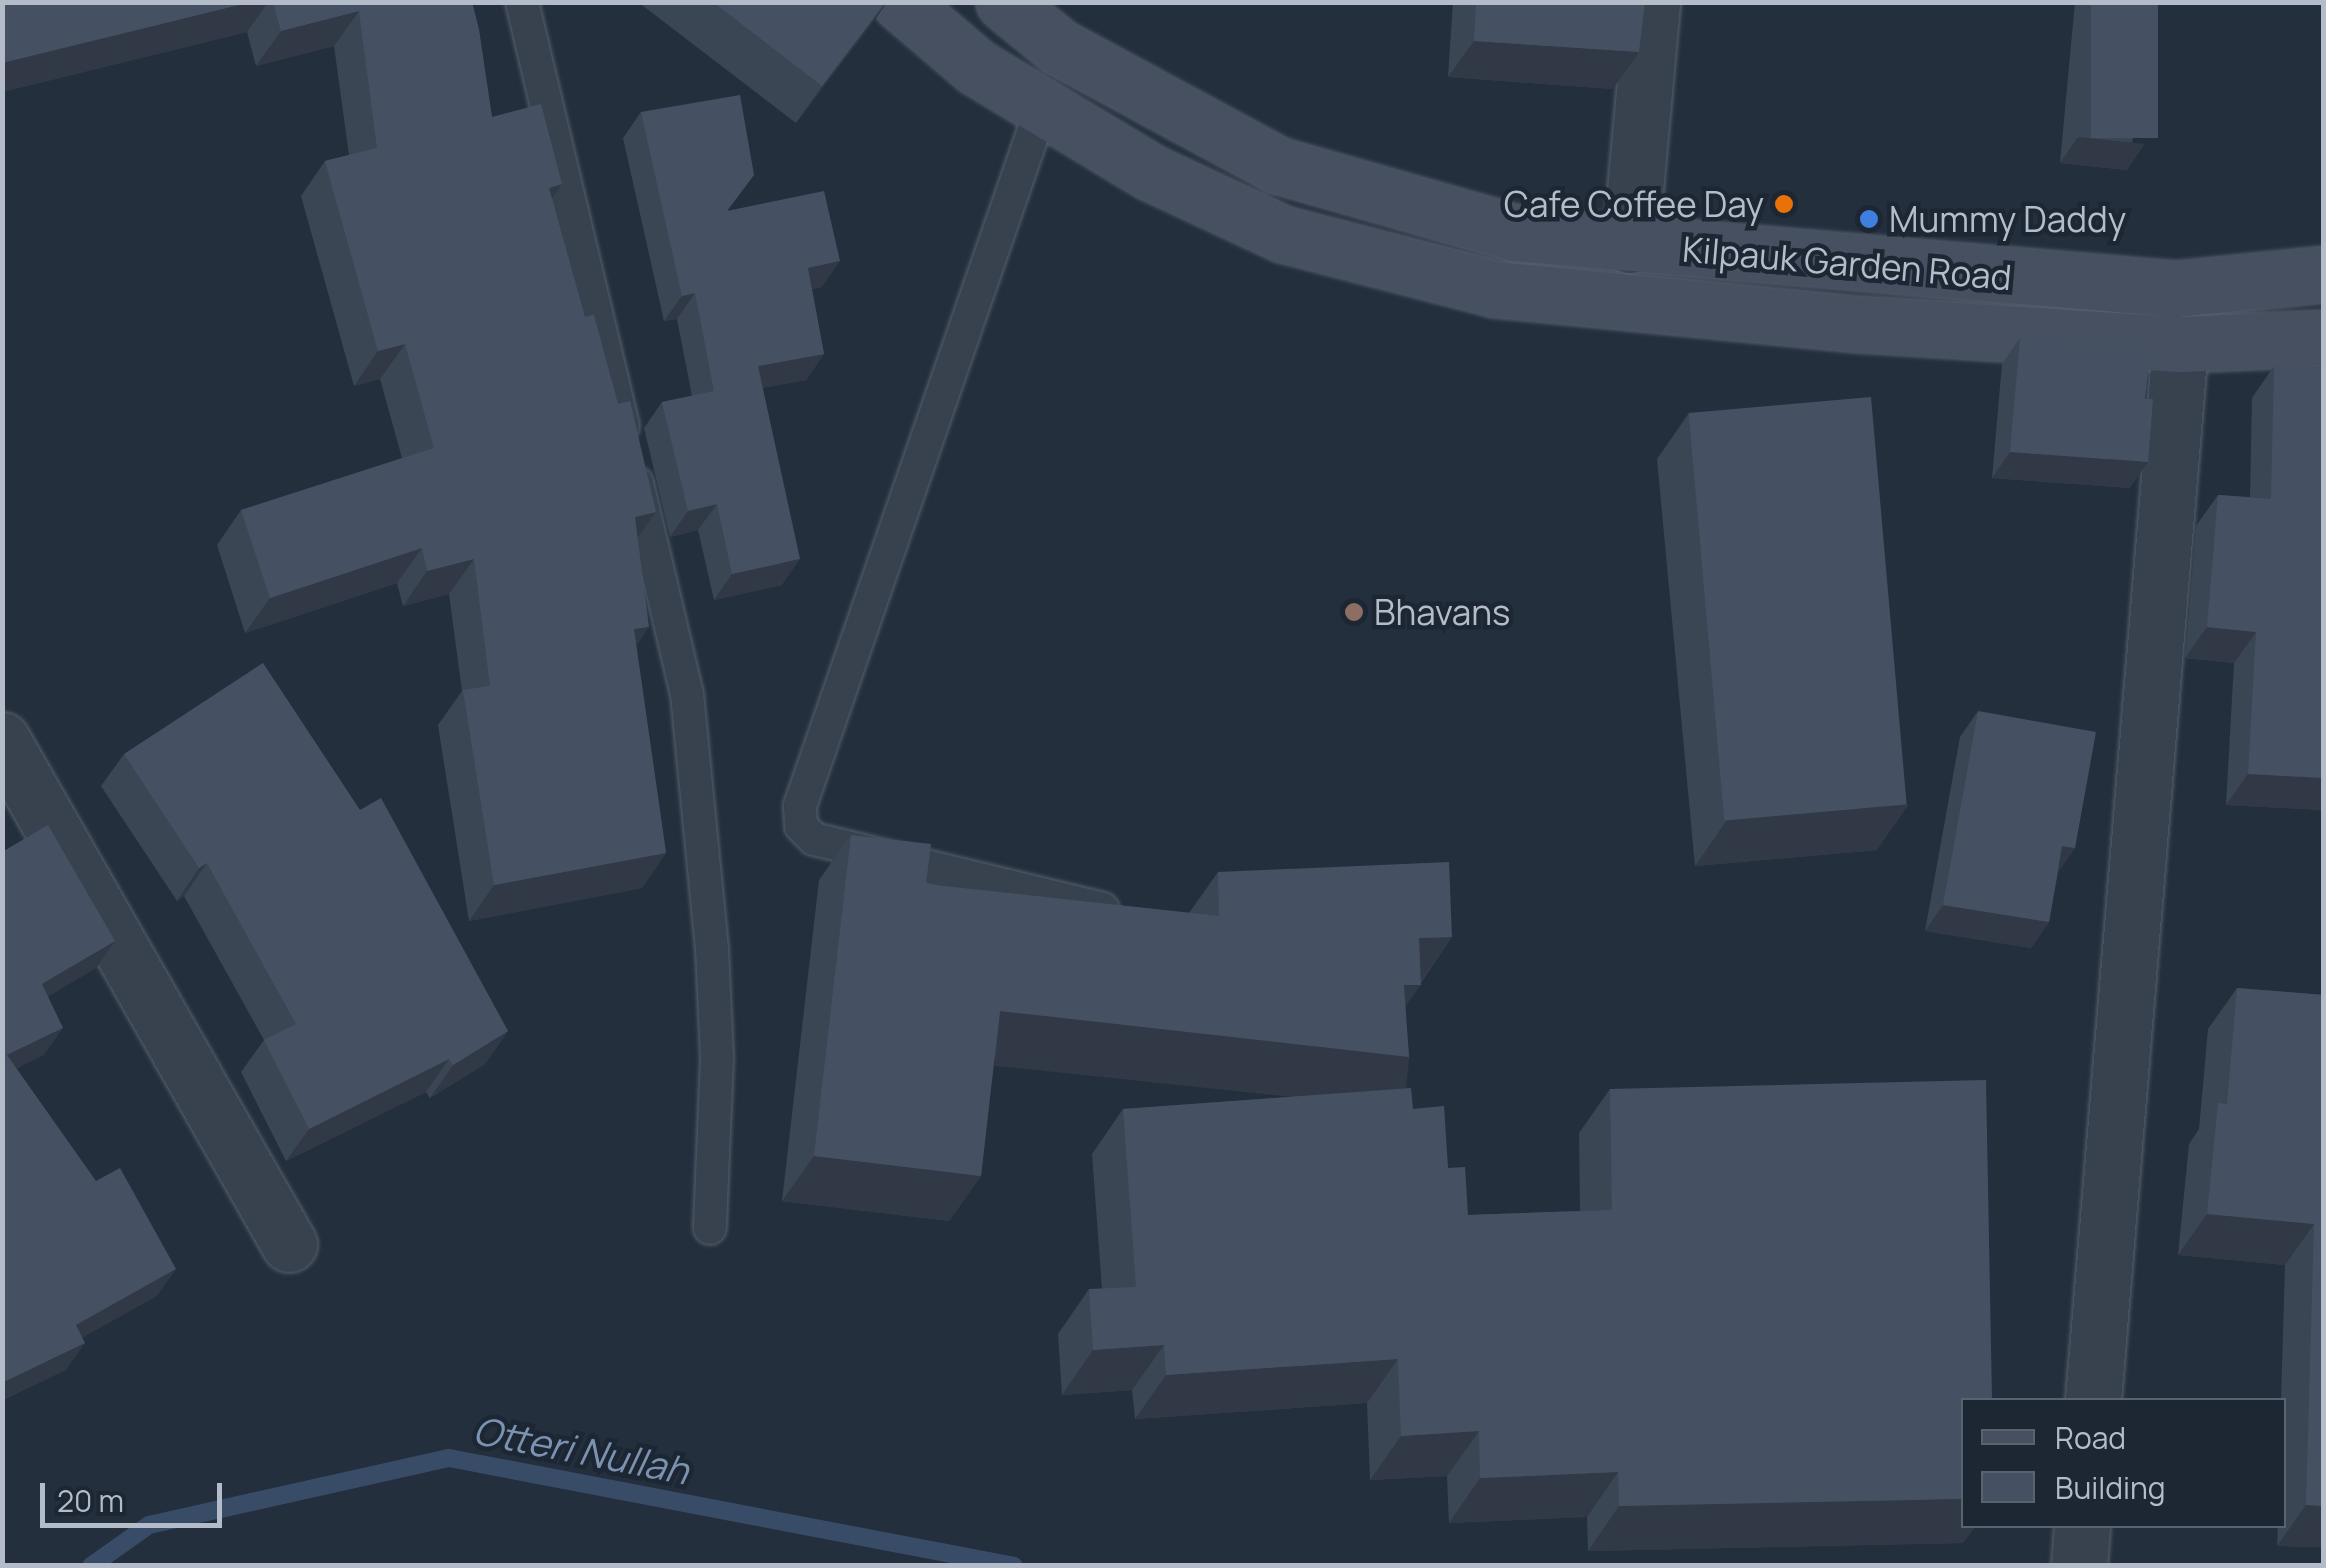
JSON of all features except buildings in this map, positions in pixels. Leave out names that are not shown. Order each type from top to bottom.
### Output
[{"type":"main road","points":[[900,2],[976,66],[1152,173],[1283,234],[1494,289],[1860,324],[2180,344],[2324,338]]},
{"type":"main road","name":"Kilpauk Garden Road","points":[[1004,2],[1059,47],[1277,166],[1514,233],[1630,246],[2175,289],[2324,274]]},
{"type":"street","points":[[1630,246],[1652,2]]},
{"type":"street","points":[[2092,1398],[2180,344]]},
{"type":"street","points":[[2,740],[289,1244]]},
{"type":"street","points":[[2079,1566],[2082,1528]]},
{"type":"lane","points":[[522,2],[687,694],[717,997],[710,1228]]},
{"type":"lane","points":[[1042,107],[800,806],[802,826],[814,839],[1130,915]]},
{"type":"waterway","name":"Otteri Nullah","points":[[91,1566],[149,1525],[449,1458],[1014,1566]]},
{"type":"place","name":"Cafe Coffee Day","points":[[1784,204]]},
{"type":"place","name":"Mummy Daddy","points":[[1869,219]]},
{"type":"place","name":"Bhavans","points":[[1354,612]]}]
